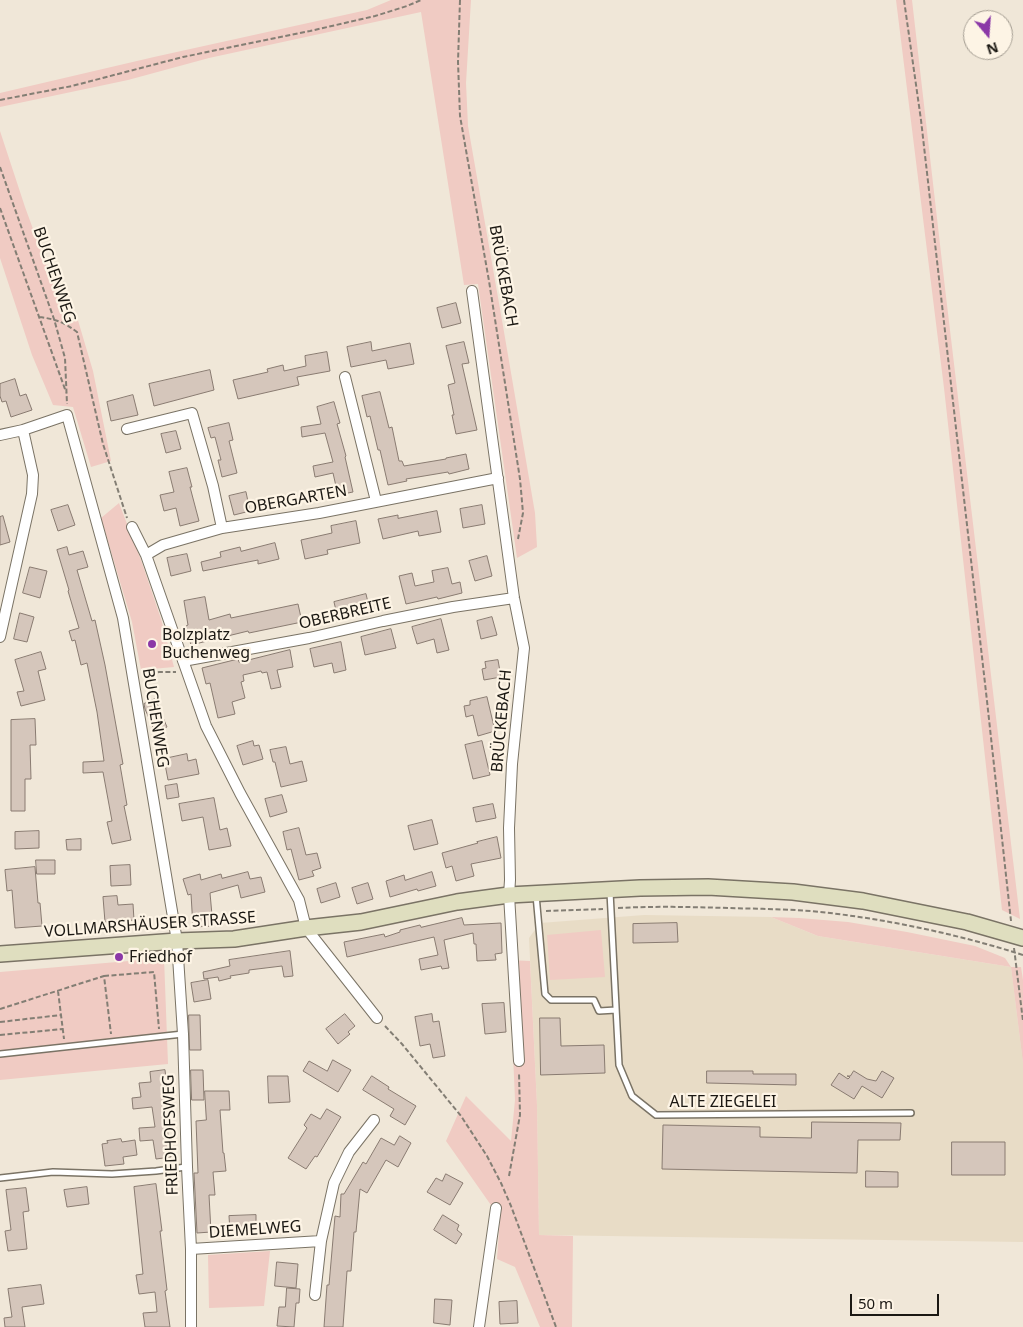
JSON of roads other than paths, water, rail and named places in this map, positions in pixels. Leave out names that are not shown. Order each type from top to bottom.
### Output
[{"type":"main road","name":"VOLLMARSHÄUSER STRASSE","points":[[0,954],[177,941],[234,939],[361,922],[458,902],[509,895],[536,900],[610,889],[708,887],[793,892],[863,901],[967,922],[1018,936]]},
{"type":"street","name":"BRÜCKEBACH","points":[[472,291],[514,598],[524,648],[512,764],[509,895]]},
{"type":"street","points":[[344,377],[376,501]]},
{"type":"street","points":[[127,429],[192,413],[213,486],[222,528]]},
{"type":"street","name":"BUCHENWEG","points":[[23,430],[67,415],[123,618],[177,941]]},
{"type":"street","points":[[0,435],[23,430],[33,475],[32,494],[0,637]]},
{"type":"street","name":"OBERGARTEN","points":[[146,555],[164,545],[222,528],[319,512],[498,478]]},
{"type":"street","points":[[132,527],[146,555],[206,726],[240,794],[299,900],[306,928],[378,1018]]},
{"type":"street","name":"OBERBREITE","points":[[183,660],[310,638],[383,620],[514,598]]},
{"type":"street","points":[[509,895],[519,1061]]},
{"type":"street","name":"FRIEDHOFSWEG","points":[[177,941],[192,1249],[191,1327]]},
{"type":"street","name":"DIEMELWEG","points":[[315,1294],[321,1241],[334,1183],[349,1152],[374,1120]]},
{"type":"street","points":[[478,1327],[496,1208]]},
{"type":"street","name":"DIEMELWEG","points":[[192,1249],[321,1241]]},
{"type":"lane","name":"ALTE ZIEGELEI","points":[[610,889],[619,1065],[632,1096],[656,1115],[911,1113]]},
{"type":"lane","points":[[536,900],[545,994],[551,1000],[594,1000],[599,1011],[616,1010]]},
{"type":"lane","points":[[0,1054],[183,1034]]},
{"type":"lane","points":[[0,1178],[53,1172],[112,1174],[187,1167]]},
{"type":"place","name":"Bolzplatz Buchenweg","points":[[152,644]]},
{"type":"place","name":"Friedhof","points":[[119,957]]}]
